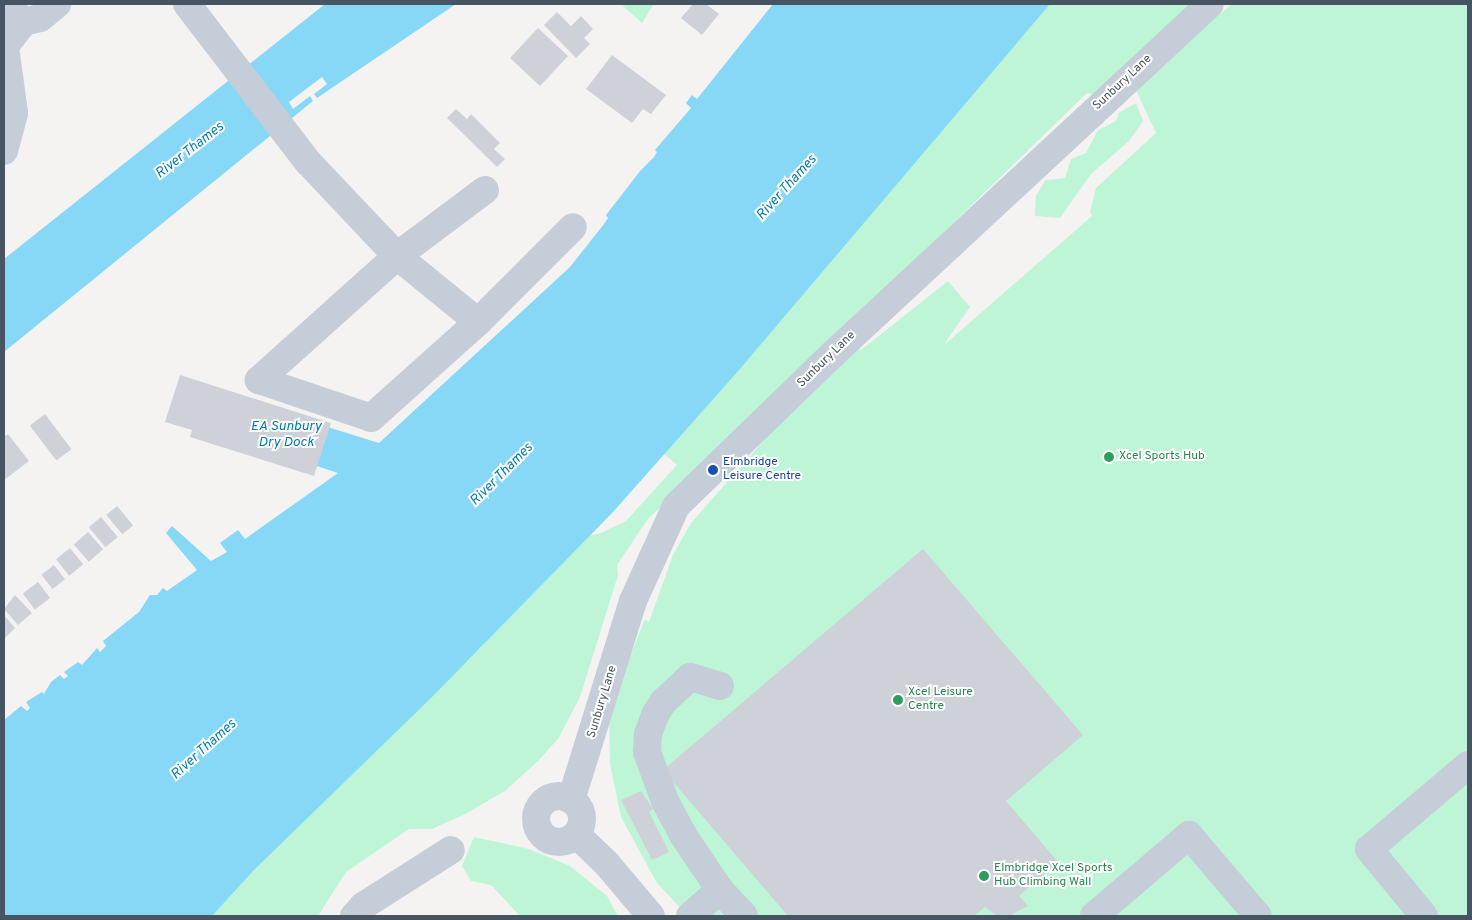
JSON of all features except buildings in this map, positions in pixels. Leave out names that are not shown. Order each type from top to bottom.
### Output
[{"type":"street","points":[[4,151],[14,113],[5,46],[15,13],[40,18],[57,4]]},
{"type":"street","points":[[187,4],[308,162],[398,256],[478,322]]},
{"type":"street","name":"Sunbury Lane","points":[[571,800],[633,601],[676,506],[833,354],[1210,4]]},
{"type":"street","points":[[486,190],[398,256],[259,380],[371,418],[478,322],[573,226]]},
{"type":"street","points":[[720,686],[690,677],[663,702],[655,715],[648,734],[647,752],[665,801],[683,835],[720,890],[744,916]]},
{"type":"street","points":[[1424,916],[1369,849],[1468,765]]},
{"type":"street","points":[[563,796],[571,800],[581,812],[582,820],[577,835],[565,842],[549,840],[538,829],[536,820],[541,804],[547,799],[563,796]]},
{"type":"street","points":[[577,835],[608,864],[651,916]]},
{"type":"street","points":[[1094,916],[1189,835],[1258,916]]},
{"type":"street","points":[[354,916],[363,906],[451,850]]},
{"type":"street","points":[[690,916],[720,890]]},
{"type":"green space","points":[[621,4],[654,4],[642,23]]},
{"type":"green space","points":[[1050,4],[1201,4],[1102,96],[1087,93],[647,520],[617,565],[618,575],[580,697],[558,739],[538,761],[505,791],[465,814],[432,829],[409,829],[346,872],[318,916],[171,916],[425,673],[446,682],[482,646],[567,540],[601,533],[626,521],[677,465],[648,440]]},
{"type":"green space","name":"Xcel Sports Hub","points":[[1232,4],[1468,4],[1468,916],[688,916],[657,883],[621,817],[610,764],[609,709],[645,619],[649,622],[673,555],[691,523],[782,420],[857,349],[861,350],[948,281],[970,307],[943,346],[1092,216],[1090,212],[1096,188],[1156,133],[1134,86]]},
{"type":"green space","points":[[1136,103],[1143,121],[1129,141],[1091,174],[1060,218],[1035,216],[1036,195],[1046,180],[1065,178],[1071,159],[1086,153],[1098,130],[1116,121],[1119,113]]},
{"type":"green space","points":[[474,837],[529,849],[570,866],[607,896],[618,916],[520,916],[491,885],[471,881],[462,866]]},
{"type":"water","name":"River Thames","points":[[325,4],[456,4],[317,98],[314,94],[327,84],[322,77],[289,102],[293,109],[310,96],[313,101],[4,352],[4,259]]},
{"type":"water","points":[[773,4],[1050,4],[739,370],[613,512],[432,697],[253,871],[212,916],[4,916],[4,720],[21,706],[27,711],[30,708],[26,702],[42,692],[44,694],[51,682],[60,675],[64,679],[68,676],[64,672],[78,662],[82,665],[97,648],[100,652],[106,646],[103,641],[139,612],[150,595],[157,595],[163,588],[167,591],[197,570],[166,533],[172,526],[211,561],[227,552],[220,543],[238,530],[245,539],[338,473],[317,466],[205,389],[379,443],[570,267],[604,224],[608,218],[606,215],[641,170],[654,157],[657,152],[655,150],[691,108],[686,103],[692,95],[697,99]]},
{"type":"place","name":"Xcel Sports Hub","points":[[1109,457]]},
{"type":"place","name":"Elmbridge Leisure Centre","points":[[713,470]]},
{"type":"place","name":"Xcel Leisure Centre","points":[[898,700]]},
{"type":"place","name":"Elmbridge Xcel Sports Hub Climbing Wall","points":[[984,876]]},
{"type":"water label","name":"EA Sunbury Dry Dock","points":[[286,436]]}]
